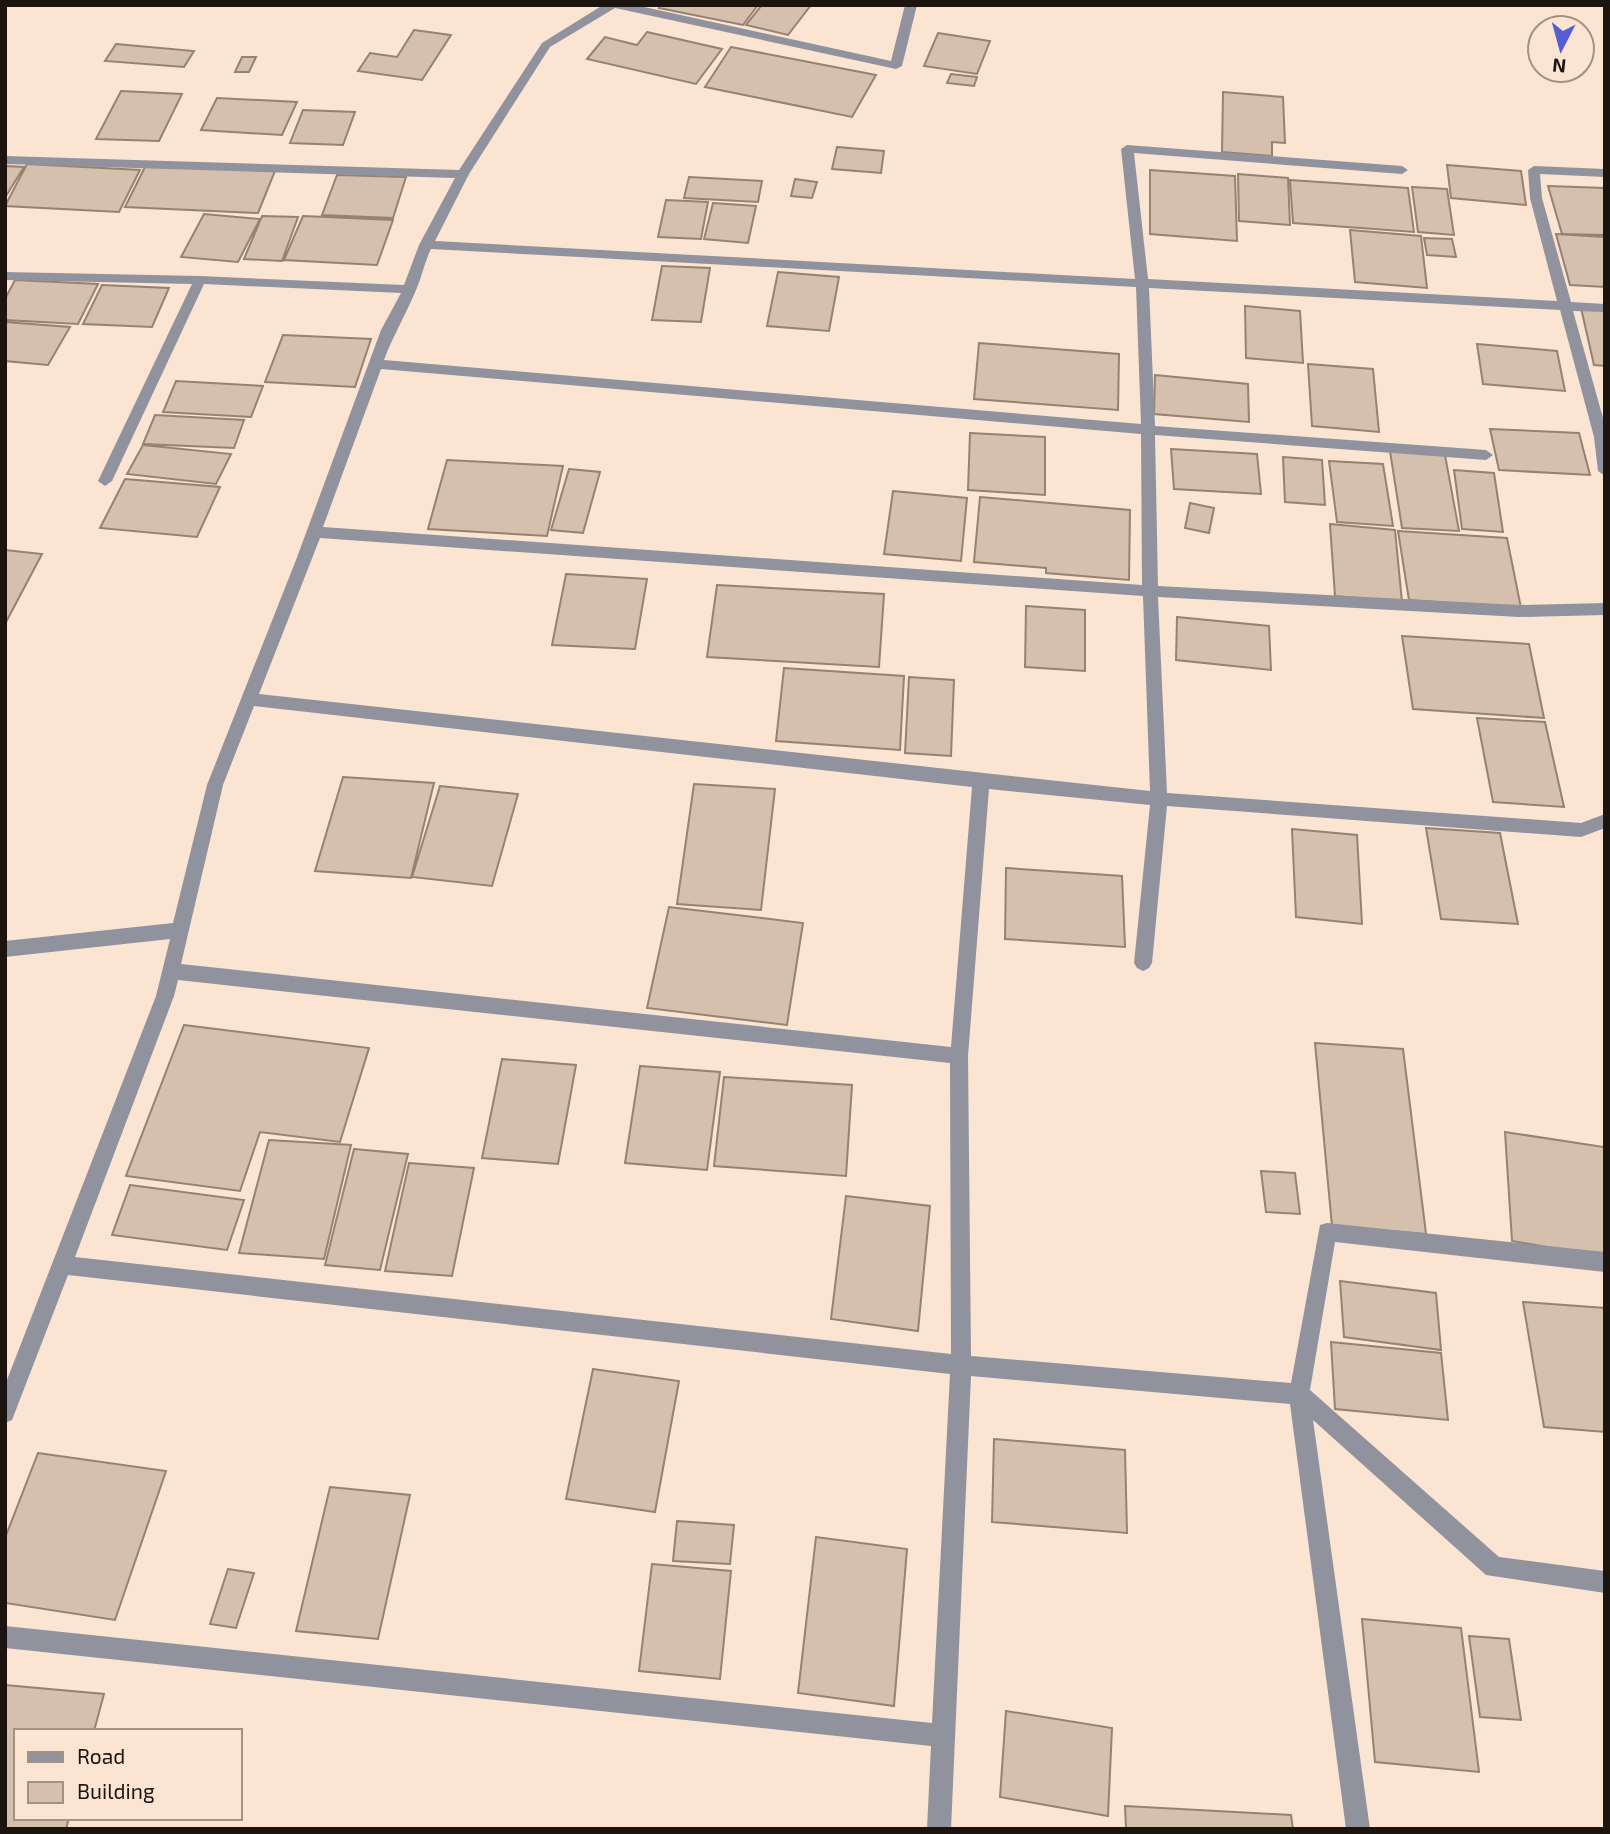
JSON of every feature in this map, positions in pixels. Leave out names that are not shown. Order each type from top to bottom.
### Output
[{"type":"street","points":[[5,1413],[165,996],[215,785],[314,531],[388,330],[410,289],[415,267],[463,174],[546,45],[611,5]]},
{"type":"street","points":[[618,5],[896,66],[911,5]]},
{"type":"street","points":[[1143,963],[1159,799],[1150,591],[1148,430],[1142,282],[1126,149],[1402,170]]},
{"type":"street","points":[[5,160],[463,174]]},
{"type":"street","points":[[1605,173],[1534,170],[1536,198],[1603,438],[1605,471]]},
{"type":"street","points":[[425,245],[1605,308]]},
{"type":"street","points":[[5,276],[200,280],[410,289]]},
{"type":"street","points":[[105,481],[200,280]]},
{"type":"street","points":[[375,364],[1148,430],[1486,455]]},
{"type":"street","points":[[314,531],[1150,591],[1519,611],[1605,608]]},
{"type":"street","points":[[249,699],[1159,799],[1581,830],[1605,821]]},
{"type":"street","points":[[939,1829],[961,1365],[959,1056],[981,780]]},
{"type":"street","points":[[5,949],[181,930]]},
{"type":"street","points":[[171,971],[959,1056]]},
{"type":"street","points":[[1358,1829],[1299,1394],[1327,1232],[1605,1262]]},
{"type":"street","points":[[62,1265],[961,1365],[1299,1394],[1494,1567],[1605,1582]]},
{"type":"street","points":[[5,1637],[944,1736]]},
{"type":"building","points":[[661,5],[758,5],[743,25],[659,8]]},
{"type":"building","points":[[762,5],[811,5],[788,35],[746,25]]},
{"type":"building","points":[[414,30],[451,35],[422,80],[358,71],[370,53],[397,57]]},
{"type":"building","points":[[647,32],[722,49],[696,84],[587,59],[605,37],[637,45]]},
{"type":"building","points":[[938,33],[990,41],[977,74],[924,66]]},
{"type":"building","points":[[116,44],[194,51],[184,67],[105,61]]},
{"type":"building","points":[[731,47],[876,75],[852,117],[705,87]]},
{"type":"building","points":[[242,57],[256,57],[249,72],[235,72]]},
{"type":"building","points":[[951,74],[977,77],[974,86],[947,83]]},
{"type":"building","points":[[121,91],[182,94],[159,141],[96,139]]},
{"type":"building","points":[[1223,92],[1283,97],[1285,143],[1272,142],[1272,156],[1222,152]]},
{"type":"building","points":[[217,98],[297,102],[282,135],[201,130]]},
{"type":"building","points":[[303,110],[355,112],[343,145],[290,143]]},
{"type":"building","points":[[837,147],[884,151],[881,173],[832,169]]},
{"type":"building","points":[[27,164],[140,170],[119,212],[5,206]]},
{"type":"building","points":[[146,165],[275,171],[258,213],[125,207]]},
{"type":"building","points":[[1447,165],[1521,171],[1526,205],[1451,198]]},
{"type":"building","points":[[5,166],[24,167],[6,196],[5,196]]},
{"type":"building","points":[[1150,170],[1235,176],[1237,241],[1150,234]]},
{"type":"building","points":[[1238,174],[1288,178],[1290,225],[1239,221]]},
{"type":"building","points":[[337,175],[406,177],[393,218],[322,215]]},
{"type":"building","points":[[689,177],[762,181],[758,202],[684,198]]},
{"type":"building","points":[[795,179],[817,182],[812,198],[791,196]]},
{"type":"building","points":[[1290,180],[1408,188],[1414,232],[1293,223]]},
{"type":"building","points":[[1548,186],[1605,188],[1605,235],[1562,234]]},
{"type":"building","points":[[1412,187],[1447,189],[1454,235],[1418,232]]},
{"type":"building","points":[[666,200],[708,202],[701,239],[658,237]]},
{"type":"building","points":[[713,203],[756,206],[748,243],[704,239]]},
{"type":"building","points":[[204,214],[260,219],[238,262],[181,257]]},
{"type":"building","points":[[262,216],[298,217],[282,261],[244,259]]},
{"type":"building","points":[[303,216],[393,220],[377,265],[284,260]]},
{"type":"building","points":[[1350,230],[1421,236],[1427,288],[1355,282]]},
{"type":"building","points":[[1556,234],[1605,237],[1605,287],[1570,285]]},
{"type":"building","points":[[1424,238],[1452,239],[1456,257],[1427,255]]},
{"type":"building","points":[[662,266],[710,268],[701,322],[652,320]]},
{"type":"building","points":[[778,272],[839,277],[829,331],[767,326]]},
{"type":"building","points":[[15,280],[98,284],[78,324],[5,320],[5,299]]},
{"type":"building","points":[[102,285],[169,288],[152,327],[83,324]]},
{"type":"building","points":[[1245,306],[1300,311],[1303,363],[1246,358]]},
{"type":"building","points":[[1581,308],[1605,310],[1605,366],[1594,365]]},
{"type":"building","points":[[5,322],[70,327],[48,365],[5,361]]},
{"type":"building","points":[[283,335],[371,339],[355,387],[265,382]]},
{"type":"building","points":[[979,343],[1119,354],[1118,410],[974,399]]},
{"type":"building","points":[[1477,344],[1557,351],[1565,391],[1483,384]]},
{"type":"building","points":[[1308,364],[1373,369],[1379,432],[1312,426]]},
{"type":"building","points":[[1155,375],[1248,384],[1249,422],[1154,414]]},
{"type":"building","points":[[176,381],[263,386],[251,417],[163,412]]},
{"type":"building","points":[[155,415],[244,420],[234,448],[143,444]]},
{"type":"building","points":[[1490,429],[1579,433],[1590,475],[1499,470]]},
{"type":"building","points":[[970,433],[1045,437],[1045,495],[968,490]]},
{"type":"building","points":[[143,445],[231,454],[216,484],[127,474]]},
{"type":"building","points":[[1171,449],[1257,454],[1261,494],[1174,489]]},
{"type":"building","points":[[1390,451],[1445,455],[1459,531],[1402,528]]},
{"type":"building","points":[[1283,457],[1322,460],[1325,505],[1285,502]]},
{"type":"building","points":[[447,460],[563,466],[547,536],[428,529]]},
{"type":"building","points":[[1329,461],[1383,464],[1393,526],[1337,522]]},
{"type":"building","points":[[569,469],[600,472],[583,533],[551,530]]},
{"type":"building","points":[[1454,470],[1494,473],[1503,532],[1462,529]]},
{"type":"building","points":[[125,479],[220,487],[197,537],[100,528]]},
{"type":"building","points":[[893,491],[967,498],[961,561],[884,554]]},
{"type":"building","points":[[980,497],[1130,510],[1129,580],[1046,573],[1046,568],[974,562]]},
{"type":"building","points":[[1190,503],[1214,508],[1209,533],[1185,528]]},
{"type":"building","points":[[1330,524],[1395,530],[1402,602],[1335,596]]},
{"type":"building","points":[[1398,531],[1507,538],[1521,608],[1409,600]]},
{"type":"building","points":[[5,550],[42,554],[5,624]]},
{"type":"building","points":[[566,574],[647,579],[635,649],[552,645]]},
{"type":"building","points":[[717,585],[884,594],[879,667],[707,657]]},
{"type":"building","points":[[1026,606],[1085,610],[1085,671],[1025,667]]},
{"type":"building","points":[[1177,617],[1269,626],[1271,670],[1176,660]]},
{"type":"building","points":[[1402,636],[1529,644],[1544,718],[1413,709]]},
{"type":"building","points":[[784,668],[904,676],[900,750],[776,741]]},
{"type":"building","points":[[909,677],[954,680],[951,756],[905,753]]},
{"type":"building","points":[[1477,718],[1545,722],[1564,807],[1493,802]]},
{"type":"building","points":[[343,777],[434,783],[411,878],[315,871]]},
{"type":"building","points":[[694,784],[775,789],[761,910],[677,904]]},
{"type":"building","points":[[440,786],[518,794],[492,886],[412,877]]},
{"type":"building","points":[[1426,828],[1500,833],[1518,924],[1441,919]]},
{"type":"building","points":[[1292,829],[1357,835],[1362,924],[1296,917]]},
{"type":"building","points":[[1006,868],[1122,876],[1125,947],[1005,939]]},
{"type":"building","points":[[669,907],[803,923],[787,1025],[647,1008]]},
{"type":"building","points":[[184,1025],[369,1048],[340,1142],[260,1132],[240,1191],[126,1176]]},
{"type":"building","points":[[1315,1043],[1403,1049],[1426,1234],[1332,1226]]},
{"type":"building","points":[[502,1059],[576,1065],[558,1164],[482,1158]]},
{"type":"building","points":[[640,1066],[720,1072],[707,1170],[625,1163]]},
{"type":"building","points":[[724,1077],[852,1085],[846,1176],[714,1166]]},
{"type":"building","points":[[1505,1132],[1604,1147],[1605,1257],[1512,1241]]},
{"type":"building","points":[[269,1140],[351,1145],[324,1259],[239,1253]]},
{"type":"building","points":[[354,1149],[408,1154],[380,1270],[325,1265]]},
{"type":"building","points":[[409,1163],[474,1168],[452,1276],[385,1271]]},
{"type":"building","points":[[1261,1171],[1295,1173],[1300,1214],[1266,1212]]},
{"type":"building","points":[[130,1185],[244,1200],[227,1250],[112,1235]]},
{"type":"building","points":[[846,1196],[930,1206],[918,1331],[831,1319]]},
{"type":"building","points":[[1340,1281],[1436,1293],[1441,1350],[1344,1337]]},
{"type":"building","points":[[1523,1302],[1605,1308],[1605,1432],[1544,1427]]},
{"type":"building","points":[[1331,1342],[1441,1353],[1448,1420],[1335,1409]]},
{"type":"building","points":[[593,1369],[679,1381],[655,1512],[566,1499]]},
{"type":"building","points":[[994,1439],[1125,1450],[1127,1533],[992,1522]]},
{"type":"building","points":[[38,1453],[166,1471],[115,1620],[5,1603],[5,1538]]},
{"type":"building","points":[[330,1487],[410,1495],[378,1639],[296,1631]]},
{"type":"building","points":[[677,1521],[734,1525],[730,1564],[673,1561]]},
{"type":"building","points":[[816,1537],[907,1549],[894,1706],[798,1693]]},
{"type":"building","points":[[652,1564],[731,1571],[720,1679],[639,1671]]},
{"type":"building","points":[[228,1569],[254,1573],[236,1628],[210,1624]]},
{"type":"building","points":[[1362,1619],[1461,1628],[1479,1772],[1375,1762]]},
{"type":"building","points":[[1469,1636],[1509,1639],[1521,1720],[1480,1717]]},
{"type":"building","points":[[5,1685],[104,1694],[95,1729],[14,1729],[14,1820],[68,1820],[66,1829],[5,1829]]},
{"type":"building","points":[[1006,1711],[1112,1728],[1108,1816],[1000,1797]]},
{"type":"building","points":[[1125,1806],[1291,1815],[1293,1829],[1126,1829]]}]
